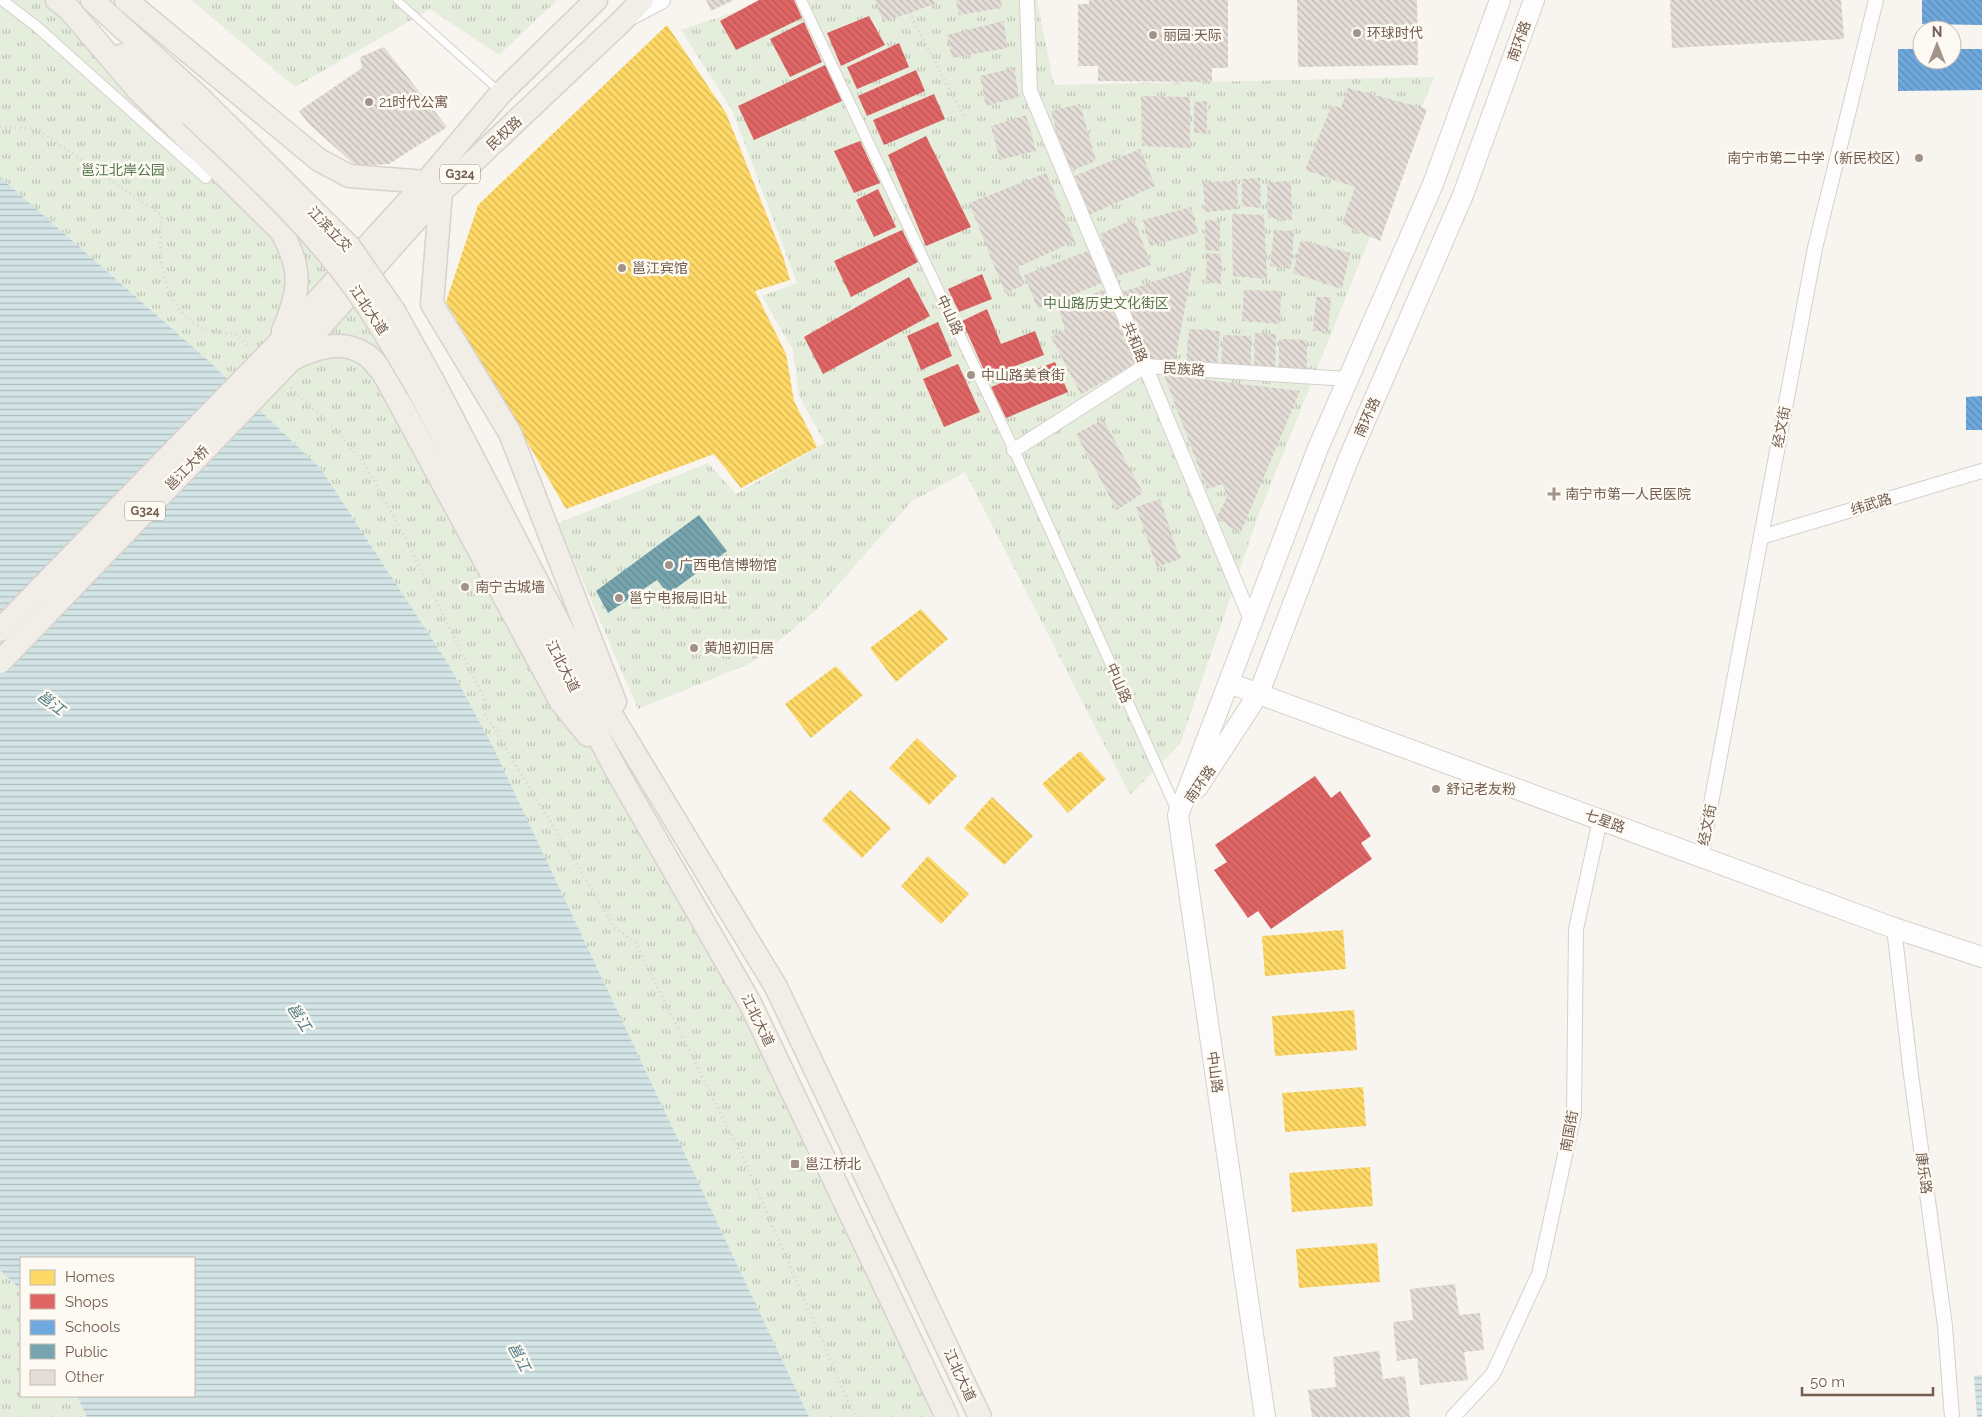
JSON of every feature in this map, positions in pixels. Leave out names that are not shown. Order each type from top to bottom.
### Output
[{"type":"main road","name":"江北大道","points":[[92,0],[196,107],[298,218],[336,263],[382,328],[570,662],[634,752],[776,987],[980,1417]]},
{"type":"main road","points":[[126,0],[319,160],[349,176],[433,187],[432,304],[510,433],[634,752]]},
{"type":"main road","name":"民权路","points":[[433,187],[623,20],[642,0]]},
{"type":"main road","name":"南环路","points":[[1178,815],[1318,448],[1433,184],[1500,0]]},
{"type":"main road","name":"南环路","points":[[1178,815],[1219,757],[1259,694],[1348,460],[1463,196],[1534,0]]},
{"type":"main road","name":"江北大道","points":[[62,3],[196,107]]},
{"type":"main road","points":[[62,3],[138,90],[280,230],[292,250],[297,286],[284,352],[330,346],[350,347],[364,353],[375,363],[394,394],[561,702],[615,768]]},
{"type":"main road","name":"民权路","points":[[284,352],[433,187],[502,92],[592,3]]},
{"type":"main road","name":"江滨立交","points":[[196,107],[348,246],[394,311],[433,381]]},
{"type":"main road","name":"邕江大桥","points":[[0,630],[284,352]]},
{"type":"main road","name":"邕江大桥","points":[[0,662],[284,352]]},
{"type":"main road","name":"江北大道","points":[[433,381],[570,662],[615,768],[750,1003],[947,1417]]},
{"type":"main road","name":"七星路","points":[[1229,683],[1894,928],[1982,958]]},
{"type":"main road","name":"中山路","points":[[1178,815],[1265,1417]]},
{"type":"street","points":[[2,0],[36,26],[206,178]]},
{"type":"street","points":[[623,20],[661,0]]},
{"type":"street","name":"中山路","points":[[801,0],[1014,450],[1178,815]]},
{"type":"street","name":"共和路","points":[[1027,0],[1030,91],[1252,622]]},
{"type":"street","name":"经文街","points":[[1701,857],[1815,248],[1876,0]]},
{"type":"street","name":"民族路","points":[[1014,450],[1145,366],[1348,379]]},
{"type":"street","name":"纬武路","points":[[1761,537],[1982,471]]},
{"type":"street","name":"南国街","points":[[1454,1417],[1493,1374],[1539,1274],[1574,1114],[1576,929],[1600,820]]},
{"type":"street","name":"康乐路","points":[[1894,928],[1912,1084],[1945,1326],[1952,1417]]},
{"type":"lane","points":[[397,0],[502,92]]},
{"type":"path","points":[[909,13],[965,118]]},
{"type":"path","points":[[0,127],[36,129],[161,215],[161,252],[164,278],[171,299],[186,316],[202,328],[219,333],[236,334],[250,348]]},
{"type":"path","points":[[284,381],[335,429],[366,466],[404,536],[485,700],[485,714],[615,928],[635,942],[744,1160],[855,1417]]},
{"type":"green space","name":"邕江北岸公园","points":[[0,0],[57,0],[336,263],[750,1003],[947,1417],[809,1417],[493,747],[449,665],[321,469],[211,363],[0,177]]},
{"type":"green space","points":[[191,0],[557,0],[499,55],[430,9],[295,87]]},
{"type":"green space","name":"中山路历史文化街区","points":[[771,0],[1037,0],[1054,85],[1434,77],[1260,511],[1180,744],[1130,795],[965,472],[911,502],[815,611],[751,663],[638,709],[558,523],[708,463],[736,494],[825,443],[799,396],[793,350],[762,296],[797,283],[732,110],[681,30]]},
{"type":"green space","points":[[0,1270],[20,1289],[20,1397],[77,1397],[87,1417],[0,1417]]},
{"type":"water","name":"邕江","points":[[0,177],[211,363],[321,469],[449,665],[493,747],[809,1417],[87,1417],[77,1397],[195,1397],[195,1257],[20,1257],[20,1289],[0,1270]]},
{"type":"water","points":[[1982,1375],[1982,1417],[1977,1417],[1974,1376]]},
{"type":"building: Homes","name":"邕江宾馆","points":[[667,25],[726,113],[783,256],[790,280],[755,291],[786,354],[794,401],[817,447],[741,488],[714,454],[566,509],[446,302],[478,205]]},
{"type":"building: Homes","points":[[921,609],[948,639],[896,682],[870,648]]},
{"type":"building: Homes","points":[[836,666],[863,695],[811,738],[785,704]]},
{"type":"building: Homes","points":[[917,738],[957,776],[929,805],[889,768]]},
{"type":"building: Homes","points":[[1080,751],[1106,779],[1068,813],[1042,784]]},
{"type":"building: Homes","points":[[850,790],[891,828],[862,858],[822,820]]},
{"type":"building: Homes","points":[[992,797],[1033,836],[1004,865],[964,828]]},
{"type":"building: Homes","points":[[928,856],[969,894],[941,924],[901,886]]},
{"type":"building: Homes","points":[[1343,930],[1346,969],[1265,976],[1262,936]]},
{"type":"building: Homes","points":[[1354,1010],[1357,1050],[1275,1056],[1272,1016]]},
{"type":"building: Homes","points":[[1363,1087],[1366,1126],[1285,1132],[1282,1093]]},
{"type":"building: Homes","points":[[1370,1167],[1373,1206],[1292,1212],[1289,1173]]},
{"type":"building: Homes","points":[[1377,1243],[1380,1282],[1299,1288],[1296,1249]]},
{"type":"building: Shops","points":[[759,0],[794,0],[802,18],[736,50],[720,21]]},
{"type":"building: Shops","points":[[869,16],[885,45],[841,66],[827,33]]},
{"type":"building: Shops","points":[[804,22],[822,62],[790,77],[770,39]]},
{"type":"building: Shops","points":[[899,43],[909,67],[857,89],[847,67]]},
{"type":"building: Shops","points":[[825,65],[842,101],[754,140],[738,106]]},
{"type":"building: Shops","points":[[916,70],[925,91],[867,116],[858,96]]},
{"type":"building: Shops","points":[[934,94],[945,119],[884,145],[873,120]]},
{"type":"building: Shops","points":[[926,136],[971,227],[926,246],[888,155]]},
{"type":"building: Shops","points":[[860,141],[880,183],[854,193],[834,151]]},
{"type":"building: Shops","points":[[878,189],[896,227],[874,237],[856,200]]},
{"type":"building: Shops","points":[[902,230],[918,262],[851,297],[834,261]]},
{"type":"building: Shops","points":[[982,274],[992,299],[959,312],[948,289]]},
{"type":"building: Shops","points":[[909,277],[930,316],[823,374],[804,337]]},
{"type":"building: Shops","points":[[987,309],[1001,344],[1035,331],[1044,355],[987,377],[962,321]]},
{"type":"building: Shops","points":[[938,322],[952,356],[921,370],[907,336]]},
{"type":"building: Shops","points":[[1055,362],[1068,392],[1006,418],[991,387]]},
{"type":"building: Shops","points":[[958,364],[980,412],[944,427],[923,379]]},
{"type":"building: Shops","points":[[1315,776],[1331,798],[1340,791],[1371,836],[1361,843],[1372,859],[1271,929],[1258,911],[1248,918],[1214,870],[1227,862],[1215,845]]},
{"type":"building: Schools","points":[[1922,0],[1982,0],[1982,25],[1962,25],[1962,20],[1922,20]]},
{"type":"building: Schools","points":[[1898,49],[1912,49],[1912,70],[1962,70],[1962,49],[1982,49],[1982,90],[1898,91]]},
{"type":"building: Schools","points":[[1982,396],[1982,430],[1966,430],[1966,397]]},
{"type":"building: Public","name":"广西电信博物馆","points":[[699,515],[727,551],[668,594],[657,580],[608,613],[596,591]]},
{"type":"building: Other","points":[[706,0],[734,0],[711,11]]},
{"type":"building: Other","points":[[875,0],[934,0],[935,4],[883,22]]},
{"type":"building: Other","points":[[956,0],[1001,0],[1002,8],[959,15]]},
{"type":"building: Other","name":"丽园·天际","points":[[1089,0],[1228,0],[1228,68],[1212,68],[1212,82],[1098,81],[1098,66],[1078,66],[1078,4],[1089,4]]},
{"type":"building: Other","name":"环球时代","points":[[1297,0],[1417,0],[1418,65],[1298,67]]},
{"type":"building: Other","points":[[1670,0],[1841,0],[1844,39],[1672,48]]},
{"type":"building: Other","points":[[1004,21],[1007,48],[952,58],[947,35]]},
{"type":"building: Other","name":"21时代公寓","points":[[384,47],[447,127],[389,164],[356,166],[308,123],[299,111],[362,68],[360,57]]},
{"type":"building: Other","points":[[1014,68],[1019,97],[986,106],[980,76]]},
{"type":"building: Other","points":[[1348,88],[1427,109],[1380,241],[1342,224],[1355,187],[1305,170],[1332,105],[1341,108]]},
{"type":"building: Other","points":[[1141,96],[1190,97],[1190,148],[1142,146]]},
{"type":"building: Other","points":[[1207,101],[1207,133],[1194,133],[1194,102]]},
{"type":"building: Other","points":[[1080,104],[1096,161],[1068,172],[1051,111]]},
{"type":"building: Other","points":[[1026,115],[1036,151],[1000,160],[991,126]]},
{"type":"building: Other","points":[[1140,149],[1155,186],[1089,215],[1072,177]]},
{"type":"building: Other","points":[[1046,173],[1075,241],[1018,267],[1024,285],[1005,293],[969,203]]},
{"type":"building: Other","points":[[1260,178],[1261,208],[1242,206],[1242,179]]},
{"type":"building: Other","points":[[1237,181],[1238,209],[1205,212],[1203,182]]},
{"type":"building: Other","points":[[1291,181],[1292,220],[1268,218],[1267,182]]},
{"type":"building: Other","points":[[1191,207],[1198,233],[1150,246],[1143,220]]},
{"type":"building: Other","points":[[1232,214],[1264,215],[1267,279],[1233,276]]},
{"type":"building: Other","points":[[1134,219],[1151,265],[1115,277],[1100,234]]},
{"type":"building: Other","points":[[1205,220],[1220,221],[1220,251],[1205,250]]},
{"type":"building: Other","points":[[1274,230],[1294,231],[1291,269],[1270,266]]},
{"type":"building: Other","points":[[1301,240],[1350,253],[1342,289],[1293,273]]},
{"type":"building: Other","points":[[1088,251],[1102,283],[1038,309],[1024,275]]},
{"type":"building: Other","points":[[1207,253],[1221,254],[1221,284],[1206,282]]},
{"type":"building: Other","points":[[1192,269],[1175,361],[1151,359],[1122,292]]},
{"type":"building: Other","points":[[1107,289],[1137,363],[1081,394],[1051,337],[1065,330],[1058,306]]},
{"type":"building: Other","points":[[1244,290],[1281,291],[1280,324],[1242,321]]},
{"type":"building: Other","points":[[1316,297],[1331,297],[1328,332],[1313,331]]},
{"type":"building: Other","points":[[1189,329],[1220,331],[1217,364],[1186,361]]},
{"type":"building: Other","points":[[1255,333],[1276,334],[1275,371],[1254,369]]},
{"type":"building: Other","points":[[1223,335],[1251,336],[1251,370],[1221,367]]},
{"type":"building: Other","points":[[1279,339],[1307,340],[1307,374],[1279,371]]},
{"type":"building: Other","points":[[1164,375],[1300,391],[1240,534],[1217,517],[1227,497],[1223,484],[1207,489]]},
{"type":"building: Other","points":[[1103,419],[1143,493],[1117,510],[1076,434]]},
{"type":"building: Other","points":[[1160,499],[1180,559],[1157,567],[1136,507]]},
{"type":"building: Other","points":[[1455,1284],[1459,1315],[1480,1313],[1484,1350],[1464,1352],[1468,1380],[1420,1385],[1417,1358],[1397,1361],[1393,1322],[1413,1320],[1410,1289]]},
{"type":"building: Other","points":[[1379,1351],[1383,1379],[1405,1376],[1410,1417],[1312,1417],[1308,1390],[1336,1387],[1333,1357]]},
{"type":"place","name":"环球时代","points":[[1357,33]]},
{"type":"place","name":"丽园·天际","points":[[1153,35]]},
{"type":"place","name":"21时代公寓","points":[[369,102]]},
{"type":"place","name":"南宁市第二中学（新民校区）","points":[[1919,158]]},
{"type":"place","name":"邕江宾馆","points":[[622,268]]},
{"type":"place","name":"中山路美食街","points":[[971,375]]},
{"type":"place","name":"南宁市第一人民医院","points":[[1554,494]]},
{"type":"place","name":"广西电信博物馆","points":[[669,565]]},
{"type":"place","name":"南宁古城墙","points":[[465,587]]},
{"type":"place","name":"邕宁电报局旧址","points":[[619,598]]},
{"type":"place","name":"黄旭初旧居","points":[[694,648]]},
{"type":"place","name":"舒记老友粉","points":[[1436,789]]},
{"type":"place","name":"邕江桥北","points":[[795,1164]]}]
